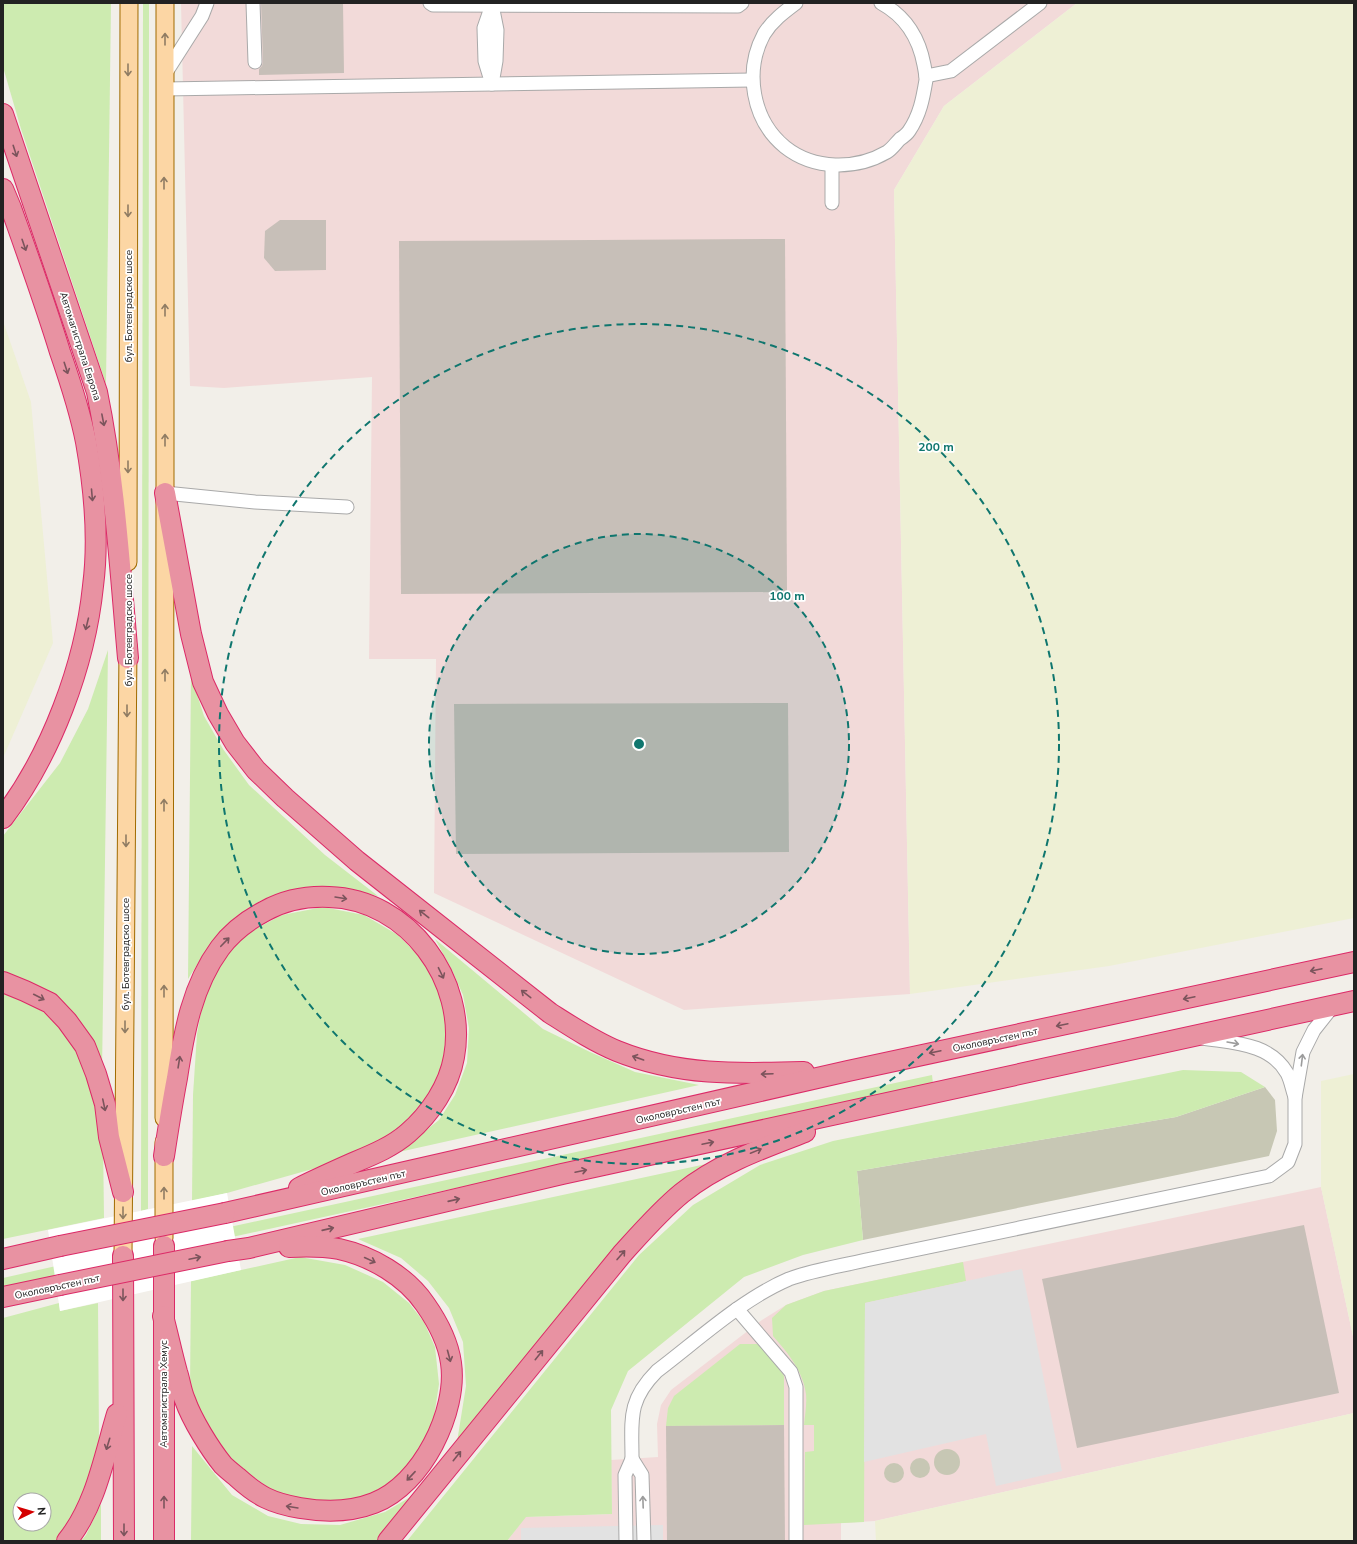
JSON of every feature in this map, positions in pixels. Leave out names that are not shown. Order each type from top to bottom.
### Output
[{"type":"highway","name":"Автомагистрала Европа","points":[[3,114],[97,392],[104,426],[115,506],[128,658]]},
{"type":"highway","points":[[3,178],[11,208],[74,395],[85,441],[91,480],[95,549],[94,585],[89,617],[71,686],[45,749],[28,781],[3,818]]},
{"type":"highway","points":[[3,189],[11,208]]},
{"type":"highway","points":[[166,492],[191,634],[203,682],[218,714],[235,743],[256,770],[285,798],[357,861],[550,1013],[583,1034],[616,1050],[650,1062],[682,1069],[715,1073],[751,1074],[848,1071]]},
{"type":"highway","points":[[164,1156],[188,1020],[196,992],[207,969],[220,948],[238,929],[255,916],[274,906],[294,899],[317,896],[340,897],[362,902],[382,911],[402,924],[420,941],[435,961],[446,983],[454,1008],[456,1033],[454,1058],[448,1077],[438,1098],[426,1114],[408,1133],[391,1146],[259,1206]]},
{"type":"highway","name":"Околовръстен път","points":[[3,1259],[259,1206],[848,1071],[1354,962]]},
{"type":"highway","points":[[3,982],[50,1003],[67,1021],[85,1046],[96,1074],[105,1104],[109,1137],[123,1192]]},
{"type":"highway","name":"Околовръстен път","points":[[8,1297],[60,1285],[249,1248],[562,1174],[1354,1001]]},
{"type":"highway","points":[[388,1541],[622,1254],[650,1223],[683,1193],[711,1174],[742,1157],[860,1110]]},
{"type":"highway","name":"Автомагистрала Хемус","points":[[164,1246],[164,1541]]},
{"type":"highway","points":[[163,1316],[185,1400],[204,1437],[224,1466],[261,1497],[283,1505],[315,1510],[339,1510],[375,1503],[403,1484],[430,1452],[447,1410],[451,1386],[451,1363],[445,1341],[436,1319],[420,1296],[404,1281],[385,1267],[362,1256],[339,1249],[314,1246],[249,1248]]},
{"type":"highway","points":[[3,1251],[27,1253]]},
{"type":"highway","points":[[123,1256],[124,1541]]},
{"type":"highway","points":[[67,1541],[83,1516],[93,1494],[124,1393]]},
{"type":"main road","name":"бул. Ботевградско шосе","points":[[123,1256],[128,658],[129,3]]},
{"type":"main road","points":[[164,1246],[166,492],[165,3]]},
{"type":"street","points":[[207,3],[202,16],[165,81],[492,84],[752,80]]},
{"type":"street","points":[[253,3],[255,62]]},
{"type":"street","points":[[430,3],[433,5],[738,6],[742,3]]},
{"type":"street","points":[[796,3],[779,16],[764,34],[755,56],[752,80],[756,105],[768,128],[785,147],[807,160],[832,166],[861,163],[888,151],[909,131],[922,105],[926,76],[922,50],[910,28],[892,9],[881,3]]},
{"type":"street","points":[[926,76],[951,70],[1040,3]]},
{"type":"street","points":[[492,5],[484,28],[485,61],[492,84]]},
{"type":"street","points":[[832,166],[832,203]]},
{"type":"street","points":[[166,492],[255,502],[347,507]]},
{"type":"street","points":[[626,1541],[625,1475],[632,1459],[633,1408],[639,1393],[647,1381],[657,1372],[737,1309],[773,1287],[807,1273],[1269,1176],[1288,1162],[1295,1144],[1295,1098],[1303,1052],[1314,1030],[1333,1006]]},
{"type":"street","points":[[1195,1036],[1251,1046],[1262,1050],[1281,1065],[1287,1074],[1295,1098]]},
{"type":"street","points":[[737,1309],[791,1372],[796,1387],[796,1541]]},
{"type":"street","points":[[632,1459],[642,1475],[644,1541]]},
{"type":"shaded area","points":[[181,3],[1077,3],[944,106],[894,190],[910,994],[684,1010],[434,893],[436,659],[369,659],[372,377],[224,388],[190,386]]},
{"type":"shaded area","points":[[1077,3],[1354,3],[1354,918],[1109,966],[910,994],[894,190],[944,106]]},
{"type":"shaded area","points":[[3,321],[31,402],[53,643],[3,758]]},
{"type":"shaded area","points":[[1354,1074],[1354,1341],[1321,1187],[1321,1081]]},
{"type":"shaded area","points":[[1265,1087],[1275,1100],[1277,1131],[1269,1156],[863,1240],[857,1171],[1176,1117]]},
{"type":"shaded area","points":[[1321,1187],[1354,1341],[1354,1413],[875,1521],[841,1523],[841,1541],[507,1541],[525,1517],[612,1514],[611,1460],[658,1457],[657,1424],[661,1405],[671,1390],[762,1320],[786,1305],[824,1291]]},
{"type":"shaded area","points":[[1022,1269],[1062,1471],[996,1486],[986,1434],[864,1462],[865,1303]]},
{"type":"shaded area","points":[[1354,1413],[1354,1541],[876,1541],[875,1521]]},
{"type":"shaded area","points":[[947,1449],[956,1453],[960,1462],[956,1471],[947,1475],[938,1471],[934,1462],[938,1453]]},
{"type":"shaded area","points":[[916,1458],[924,1458],[930,1464],[930,1472],[924,1478],[916,1478],[910,1472],[910,1464]]},
{"type":"shaded area","points":[[890,1463],[898,1463],[904,1469],[904,1477],[898,1483],[890,1483],[884,1477],[884,1469]]},
{"type":"shaded area","points":[[663,1525],[663,1541],[521,1541],[521,1528]]},
{"type":"green space","points":[[3,3],[111,3],[106,384],[21,129],[3,67]]},
{"type":"green space","points":[[143,3],[149,3],[148,1209],[141,1211]]},
{"type":"green space","points":[[108,650],[102,1073],[91,1048],[3,975],[3,836],[60,763],[88,709]]},
{"type":"green space","points":[[191,676],[204,716],[223,749],[249,785],[325,855],[378,896],[341,888],[298,889],[260,901],[231,922],[211,943],[188,979]]},
{"type":"green space","points":[[323,907],[364,915],[398,935],[426,963],[443,997],[449,1038],[439,1076],[418,1111],[388,1137],[348,1159],[227,1193],[192,1201],[193,1095],[197,1034],[204,996],[226,956],[248,933],[282,915]]},
{"type":"green space","points":[[435,939],[543,1029],[635,1072],[699,1085],[399,1152],[439,1120],[455,1095],[467,1063],[469,1028],[463,995],[452,970]]},
{"type":"green space","points":[[3,992],[24,999],[52,1018],[79,1053],[94,1090],[103,1140],[104,1218],[3,1239]]},
{"type":"green space","points":[[1183,1070],[1241,1072],[1265,1087],[1176,1117],[857,1171],[863,1240],[803,1255],[744,1277],[628,1371],[611,1410],[612,1514],[526,1517],[507,1541],[407,1541],[639,1255],[693,1205],[760,1165],[833,1141]]},
{"type":"green space","points":[[932,1075],[933,1084],[3,1287],[3,1278],[193,1235]]},
{"type":"green space","points":[[720,1161],[457,1442],[466,1386],[463,1342],[449,1308],[428,1281],[401,1258],[358,1239]]},
{"type":"green space","points":[[300,1257],[345,1265],[383,1282],[409,1303],[424,1322],[435,1347],[439,1384],[432,1430],[408,1469],[375,1494],[342,1504],[313,1503],[276,1493],[234,1463],[207,1426],[190,1389],[191,1281]]},
{"type":"green space","points":[[963,1262],[966,1281],[865,1303],[864,1522],[804,1525],[805,1452],[814,1451],[814,1425],[804,1425],[806,1394],[802,1378],[794,1363],[773,1336],[772,1318],[786,1305],[824,1291]]},
{"type":"green space","points":[[59,1303],[60,1311],[98,1303],[99,1442],[89,1485],[73,1521],[58,1541],[3,1541],[3,1318]]},
{"type":"green space","points":[[740,1344],[757,1344],[768,1353],[784,1376],[784,1425],[666,1426],[668,1408],[674,1396]]},
{"type":"green space","points":[[192,1446],[232,1495],[268,1516],[301,1524],[340,1525],[385,1512],[417,1493],[377,1541],[191,1541]]},
{"type":"green space","points":[[101,1504],[101,1541],[81,1541],[86,1535]]},
{"type":"pier","points":[[227,1193],[241,1270],[60,1311],[48,1230]]},
{"type":"building","points":[[261,3],[343,3],[344,73],[259,75],[259,69],[263,62]]},
{"type":"building","points":[[280,220],[326,220],[326,270],[275,271],[264,258],[265,231]]},
{"type":"building","points":[[785,239],[787,592],[401,594],[399,241]]},
{"type":"building","points":[[788,703],[789,852],[456,854],[454,704]]},
{"type":"building","points":[[1304,1225],[1339,1393],[1077,1448],[1042,1279]]},
{"type":"building","points":[[784,1425],[785,1541],[667,1541],[666,1426]]}]
